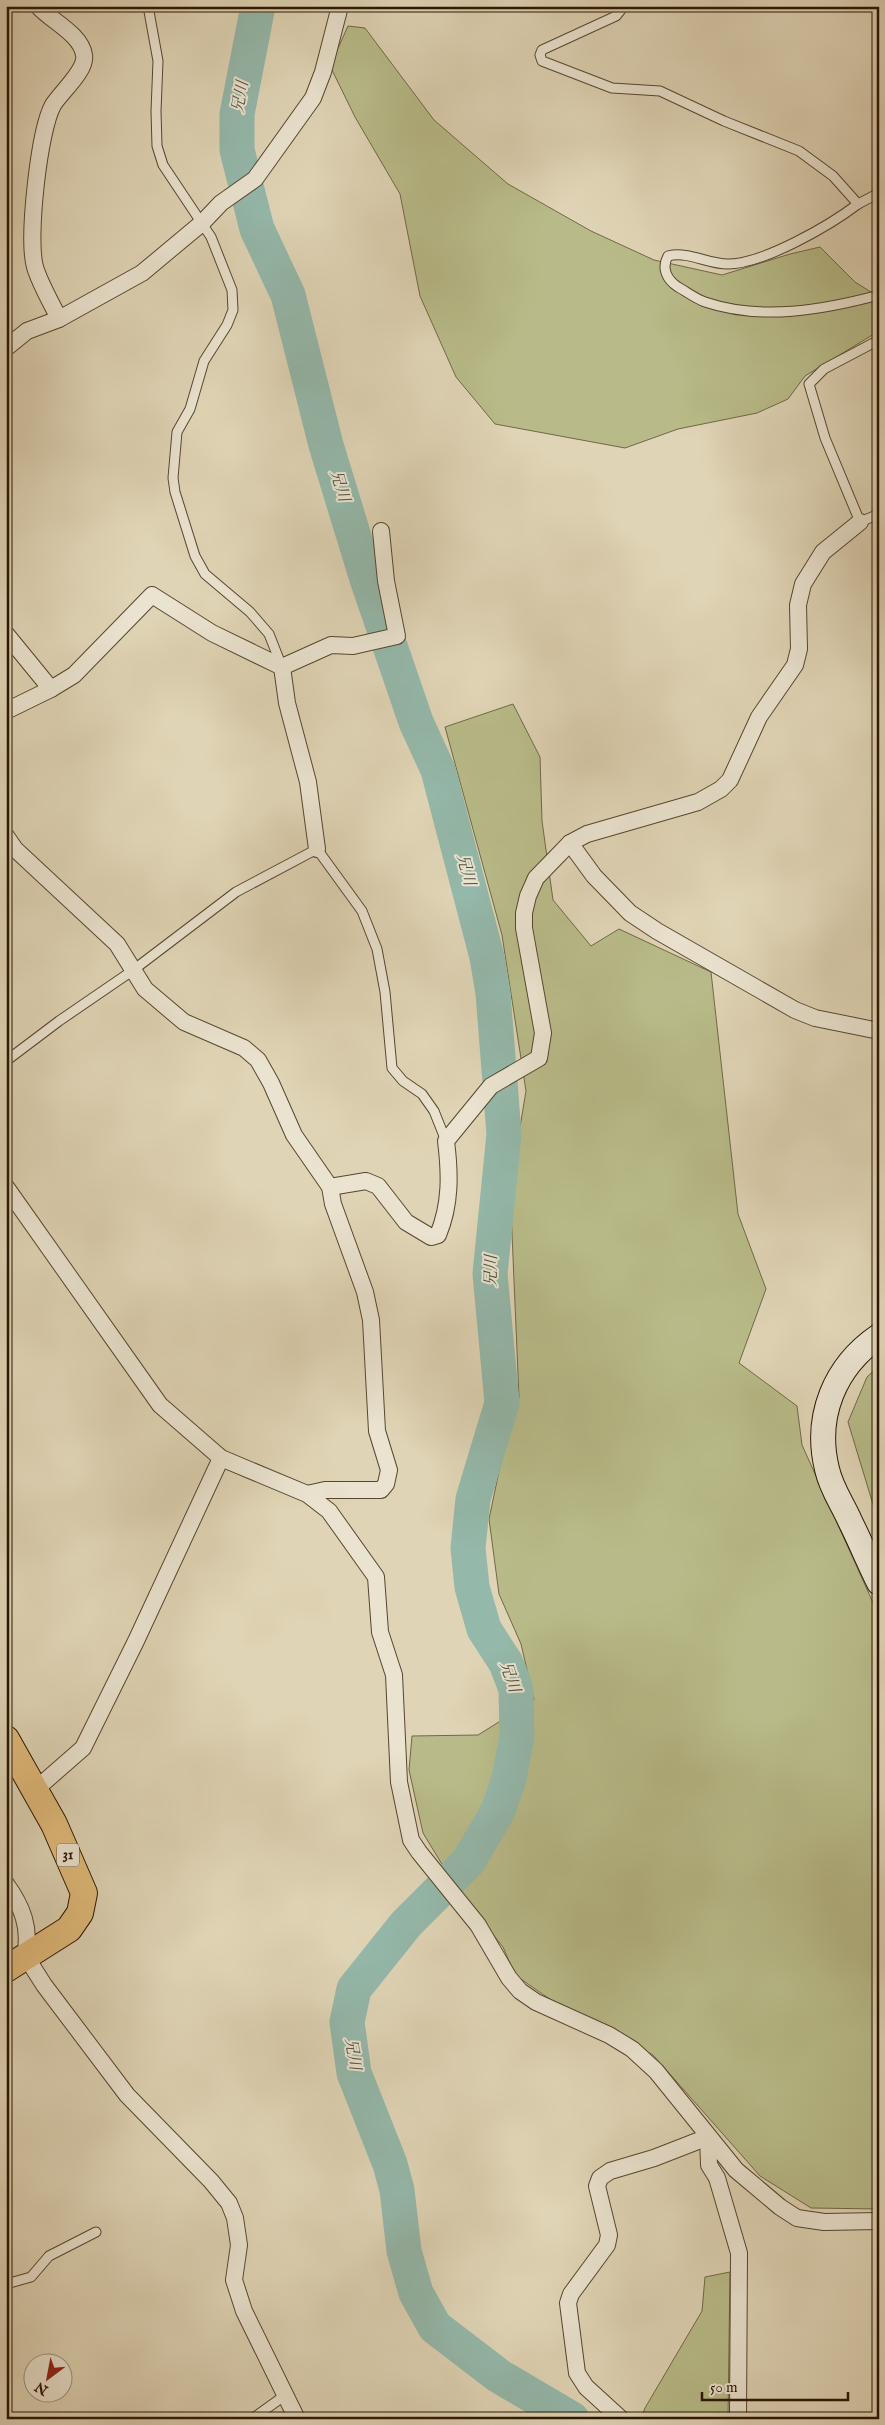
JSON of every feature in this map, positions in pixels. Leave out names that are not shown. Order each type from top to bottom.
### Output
[{"type":"main road","name":"31","points":[[6,1739],[70,1857],[84,1893],[80,1914],[69,1929],[16,1962]]},
{"type":"street","points":[[38,6],[81,44],[85,56],[83,66],[52,107],[36,169],[33,216],[34,266],[59,319]]},
{"type":"street","points":[[6,348],[27,331],[59,319],[142,273],[202,223],[221,203],[255,179],[313,98],[323,72],[340,6]]},
{"type":"street","points":[[330,1187],[366,1181],[378,1186],[406,1222],[431,1237],[438,1235],[442,1226],[450,1176],[446,1140],[491,1086],[540,1058],[543,1033],[524,928],[524,913],[528,896],[536,878],[570,843],[587,834],[698,802],[721,789],[730,780],[759,717],[795,665],[799,649],[798,605],[803,584],[823,552],[860,522]]},
{"type":"street","points":[[6,711],[51,689],[79,670],[152,595],[212,632],[282,667],[331,646],[353,646],[397,636],[386,581],[381,531]]},
{"type":"street","points":[[6,634],[51,689]]},
{"type":"street","points":[[282,667],[287,703],[308,782],[317,849]]},
{"type":"street","points":[[6,836],[15,849],[117,944],[132,971],[145,989],[184,1022],[244,1048],[258,1060],[271,1083],[294,1134],[330,1187],[333,1204],[364,1292],[371,1320],[377,1431],[389,1470],[386,1484],[382,1490],[325,1490],[307,1494]]},
{"type":"street","points":[[570,843],[594,876],[630,912],[657,931],[795,1010],[815,1018],[879,1031]]},
{"type":"street","points":[[6,1187],[160,1405],[221,1458],[307,1494],[329,1511],[376,1577],[380,1632],[394,1674],[399,1782],[411,1840],[418,1852],[478,1925],[509,1978],[520,1991],[536,2002],[609,2035],[632,2049],[656,2071],[736,2170],[780,2207],[798,2218],[824,2222],[879,2221]]},
{"type":"street","points":[[879,1336],[861,1348],[835,1384],[828,1404],[824,1444],[827,1469],[834,1489],[879,1583]]},
{"type":"street","points":[[35,1790],[84,1748],[221,1458]]},
{"type":"street","points":[[6,1884],[18,1900],[24,1917],[28,1940],[16,1962],[44,1985],[127,2095],[211,2181],[229,2203],[235,2218],[238,2245],[234,2280],[244,2311],[284,2396],[297,2419]]},
{"type":"street","points":[[621,2419],[586,2387],[577,2373],[568,2303],[571,2294],[607,2245],[609,2235],[597,2186],[600,2178],[610,2171],[654,2158],[708,2137]]},
{"type":"street","points":[[708,2137],[709,2165],[717,2178],[739,2253],[738,2419]]},
{"type":"lane","points":[[148,6],[158,61],[157,146],[163,165],[211,237],[232,290],[233,310],[227,325],[204,361],[190,409],[177,432],[173,478],[195,556],[205,574],[250,612],[269,634],[282,667]]},
{"type":"lane","points":[[624,6],[616,16],[542,50],[540,55],[542,62],[612,88],[660,91],[724,121],[799,151],[833,176],[858,204]]},
{"type":"lane","points":[[879,193],[858,204],[833,223],[740,264],[720,264],[680,253],[668,256],[664,271],[671,283],[703,302],[728,308],[763,312],[833,306],[879,294]]},
{"type":"lane","points":[[879,340],[824,369],[809,384],[825,438],[860,522],[879,514]]},
{"type":"lane","points":[[6,1061],[59,1021],[132,971],[236,892],[317,849],[362,910],[378,949],[385,992],[392,1068],[403,1081],[422,1094],[434,1111],[446,1140]]},
{"type":"lane","points":[[6,2284],[31,2277],[49,2256],[96,2232]]},
{"type":"lane","points":[[252,2419],[284,2396]]},
{"type":"green space","points":[[348,26],[365,28],[434,120],[508,184],[591,231],[654,260],[722,275],[790,254],[820,247],[855,282],[879,297],[879,331],[805,376],[788,399],[757,413],[678,429],[625,448],[495,424],[456,377],[420,296],[400,194],[355,117],[330,66]]},
{"type":"green space","points":[[513,704],[540,757],[542,821],[553,900],[591,946],[619,929],[711,972],[738,1214],[766,1289],[739,1363],[797,1406],[802,1445],[879,1616],[879,2209],[811,2208],[760,2176],[653,2055],[554,2002],[515,1975],[503,1947],[457,1889],[423,1833],[409,1770],[412,1736],[478,1735],[534,1700],[521,1644],[499,1594],[489,1519],[502,1457],[519,1397],[510,1187],[526,1091],[502,935],[445,727]]},
{"type":"green space","points":[[879,1366],[879,1524],[848,1422],[867,1377]]},
{"type":"green space","points":[[730,2272],[728,2419],[641,2419],[645,2408],[702,2311],[705,2277]]},
{"type":"waterway","name":"兄川","points":[[258,6],[237,114],[237,150],[257,229],[288,295],[326,445],[366,576],[416,722],[438,770],[487,957],[493,993],[504,1134],[490,1274],[502,1403],[473,1499],[468,1548],[472,1587],[484,1629],[506,1663],[516,1689],[517,1737],[509,1779],[498,1811],[468,1862],[406,1924],[354,1989],[347,2022],[354,2073],[390,2164],[397,2190],[404,2251],[416,2293],[435,2327],[499,2376],[572,2419]]}]
